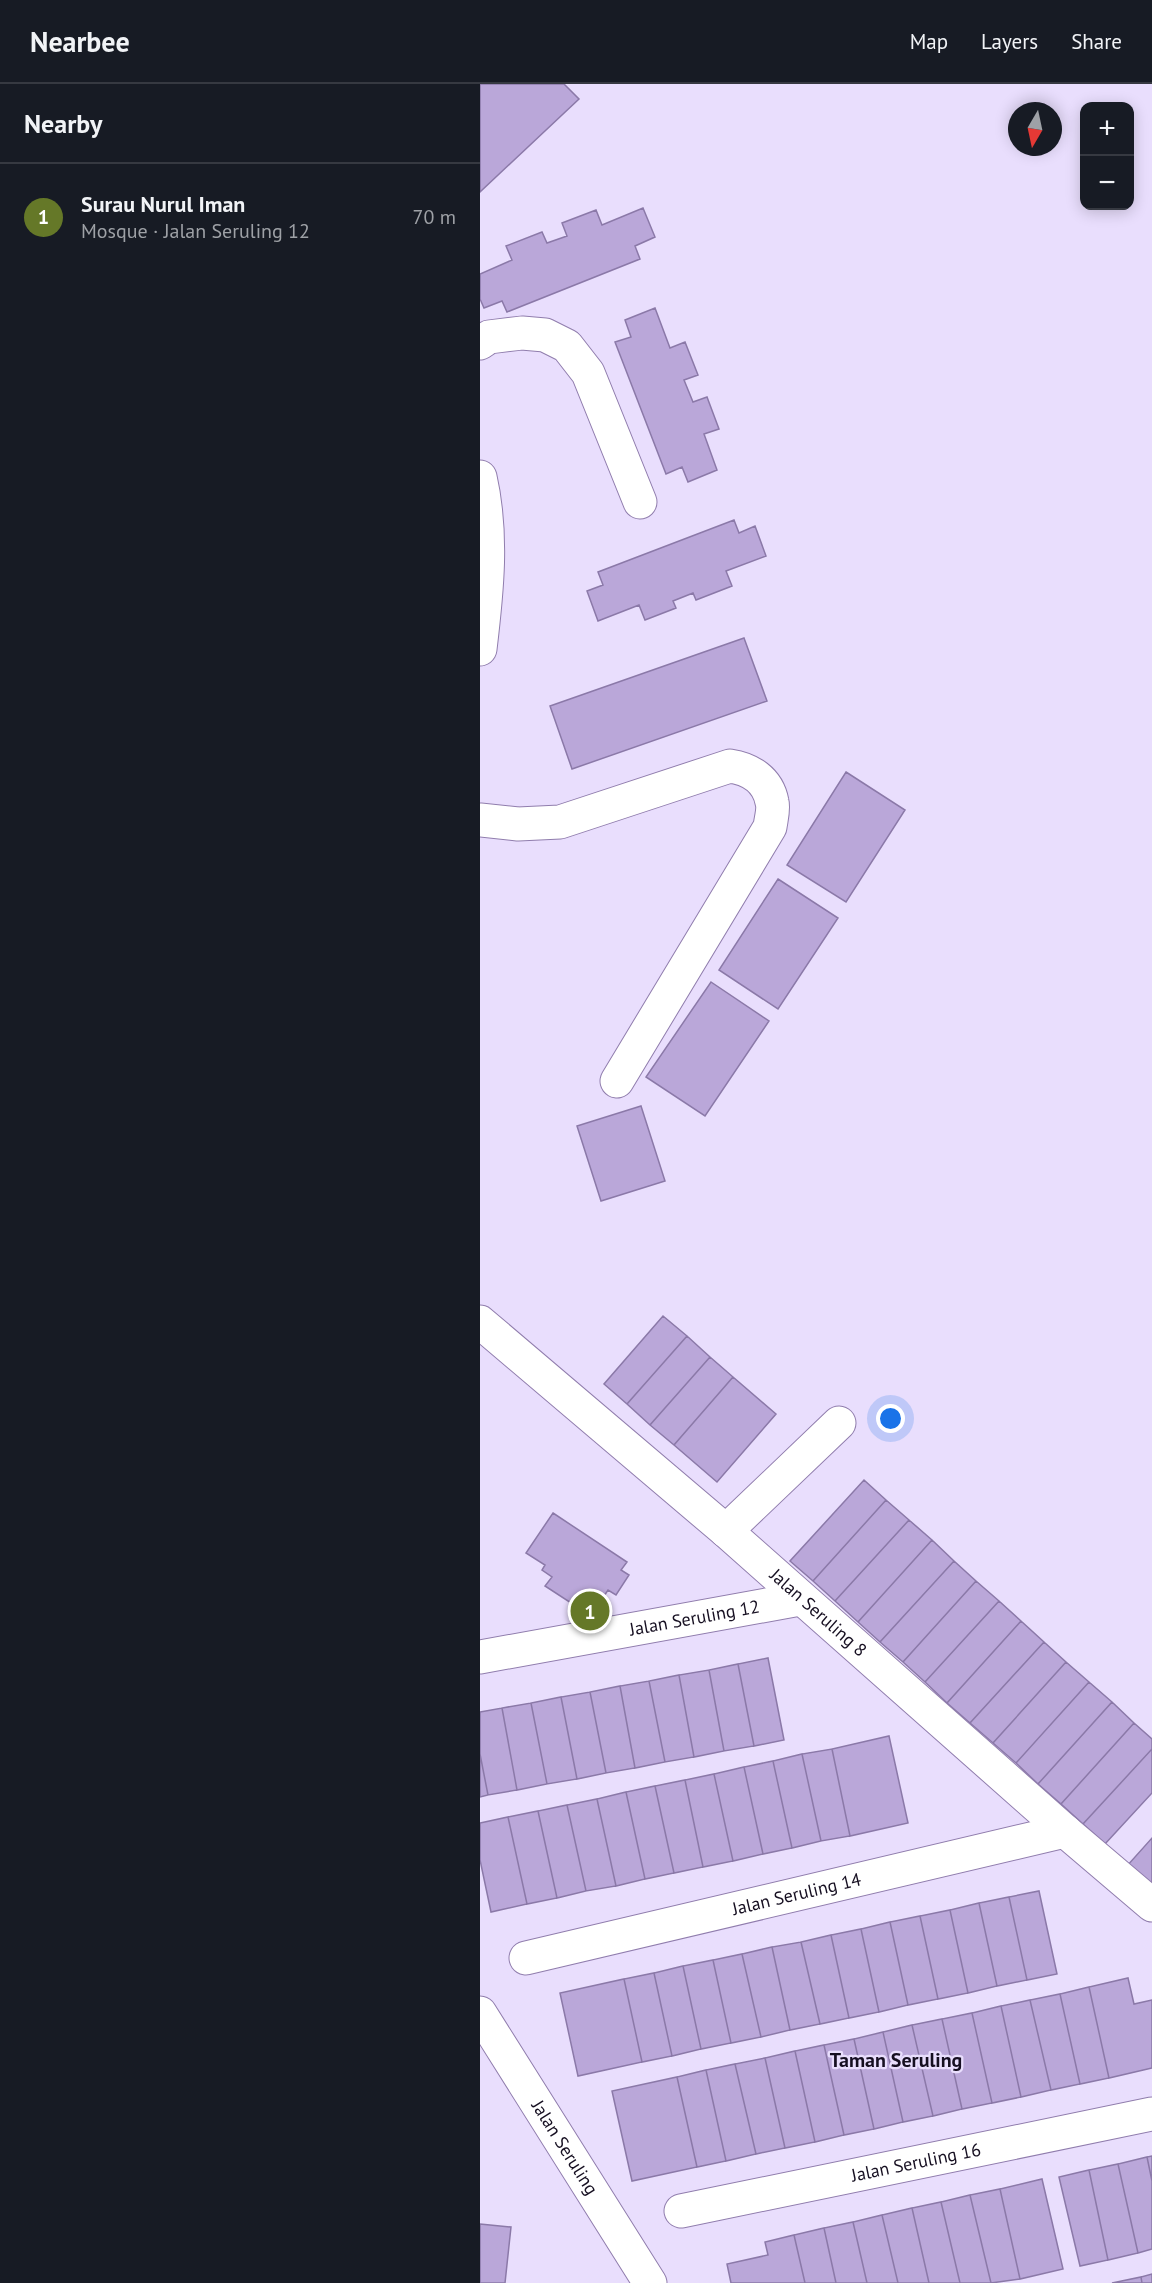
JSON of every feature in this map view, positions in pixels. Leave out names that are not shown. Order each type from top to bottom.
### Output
[{"type":"street","points":[[483,335],[522,333],[545,335],[567,346],[588,373],[640,502]]},
{"type":"street","points":[[480,477],[486,505],[489,559],[480,649]]},
{"type":"street","points":[[480,820],[518,824],[560,822],[730,766],[748,769],[765,784],[773,803],[770,827],[617,1082]]},
{"type":"street","name":"Jalan Seruling 8","points":[[480,1322],[726,1532],[1152,1905]]},
{"type":"street","points":[[726,1532],[839,1424]]},
{"type":"street","name":"Jalan Seruling 12","points":[[480,1657],[800,1599]]},
{"type":"street","name":"Jalan Seruling 14","points":[[526,1958],[1065,1831]]},
{"type":"street","name":"Jalan Seruling","points":[[480,2013],[492,2053],[650,2283]]},
{"type":"street","name":"Jalan Seruling 16","points":[[681,2211],[1152,2114]]},
{"type":"building","points":[[480,84],[564,84],[579,99],[480,192]]},
{"type":"building","points":[[643,208],[655,237],[635,246],[640,259],[507,312],[502,301],[484,308],[480,299],[480,274],[512,260],[506,246],[542,232],[547,243],[567,236],[562,223],[596,210],[602,225]]},
{"type":"building","points":[[655,308],[670,348],[685,342],[698,375],[684,380],[693,402],[707,397],[719,429],[704,434],[717,470],[688,482],[682,467],[666,474],[615,342],[631,337],[625,320]]},
{"type":"building","points":[[734,520],[739,533],[755,526],[766,556],[726,571],[732,586],[696,600],[693,593],[673,601],[676,608],[645,620],[639,605],[598,621],[587,591],[603,585],[598,572]]},
{"type":"building","points":[[744,638],[767,701],[572,769],[550,706]]},
{"type":"building","points":[[846,772],[905,810],[846,902],[787,865]]},
{"type":"building","points":[[778,879],[838,918],[778,1009],[719,970]]},
{"type":"building","points":[[711,982],[769,1021],[705,1116],[646,1077]]},
{"type":"building","points":[[641,1106],[665,1181],[601,1201],[577,1126]]},
{"type":"building","points":[[663,1316],[687,1336],[627,1404],[604,1384]]},
{"type":"building","points":[[687,1336],[710,1357],[650,1425],[627,1404]]},
{"type":"building","points":[[710,1357],[733,1377],[674,1445],[650,1425]]},
{"type":"building","points":[[733,1377],[776,1414],[717,1482],[674,1445]]},
{"type":"building","points":[[864,1480],[886,1500],[813,1581],[790,1561]]},
{"type":"building","points":[[886,1500],[909,1520],[835,1601],[813,1581]]},
{"type":"building","points":[[553,1513],[627,1562],[621,1570],[629,1575],[616,1595],[608,1590],[591,1616],[545,1586],[552,1577],[542,1570],[545,1565],[526,1553]]},
{"type":"building","points":[[909,1520],[932,1540],[858,1622],[835,1601]]},
{"type":"building","points":[[932,1540],[954,1561],[880,1642],[858,1622]]},
{"type":"building","points":[[954,1561],[976,1581],[903,1662],[880,1642]]},
{"type":"building","points":[[976,1581],[999,1601],[925,1682],[903,1662]]},
{"type":"building","points":[[999,1601],[1021,1621],[947,1703],[925,1682]]},
{"type":"building","points":[[1021,1621],[1044,1642],[970,1723],[947,1703]]},
{"type":"building","points":[[1044,1642],[1066,1662],[993,1743],[970,1723]]},
{"type":"building","points":[[768,1658],[784,1740],[754,1746],[738,1664]]},
{"type":"building","points":[[1066,1662],[1089,1682],[1016,1763],[993,1743]]},
{"type":"building","points":[[738,1664],[754,1746],[724,1751],[709,1670]]},
{"type":"building","points":[[709,1670],[724,1751],[694,1757],[679,1675]]},
{"type":"building","points":[[679,1675],[694,1757],[665,1762],[649,1681]]},
{"type":"building","points":[[649,1681],[665,1762],[635,1768],[620,1686]]},
{"type":"building","points":[[1089,1682],[1112,1702],[1038,1784],[1016,1763]]},
{"type":"building","points":[[620,1686],[635,1768],[606,1773],[590,1692]]},
{"type":"building","points":[[590,1692],[606,1773],[577,1779],[561,1697]]},
{"type":"building","points":[[561,1697],[577,1779],[547,1784],[531,1703]]},
{"type":"building","points":[[1112,1702],[1134,1723],[1061,1804],[1038,1784]]},
{"type":"building","points":[[531,1703],[547,1784],[517,1790],[502,1708]]},
{"type":"building","points":[[502,1708],[517,1790],[488,1795],[480,1754],[480,1712]]},
{"type":"building","points":[[1134,1723],[1152,1739],[1152,1749],[1083,1824],[1061,1804]]},
{"type":"building","points":[[889,1736],[908,1823],[850,1836],[832,1749]]},
{"type":"building","points":[[832,1749],[850,1836],[821,1841],[802,1754]]},
{"type":"building","points":[[1152,1749],[1152,1793],[1105,1844],[1083,1824]]},
{"type":"building","points":[[480,1754],[488,1795],[480,1797]]},
{"type":"building","points":[[802,1754],[821,1841],[792,1848],[773,1761]]},
{"type":"building","points":[[773,1761],[792,1848],[763,1854],[744,1767]]},
{"type":"building","points":[[744,1767],[763,1854],[733,1861],[714,1774]]},
{"type":"building","points":[[714,1774],[733,1861],[703,1867],[685,1780]]},
{"type":"building","points":[[685,1780],[703,1867],[674,1873],[655,1786]]},
{"type":"building","points":[[655,1786],[674,1873],[645,1879],[626,1792]]},
{"type":"building","points":[[626,1792],[645,1879],[616,1886],[597,1799]]},
{"type":"building","points":[[597,1799],[616,1886],[586,1891],[567,1805]]},
{"type":"building","points":[[567,1805],[586,1891],[557,1898],[538,1811]]},
{"type":"building","points":[[538,1811],[557,1898],[527,1904],[508,1817]]},
{"type":"building","points":[[508,1817],[527,1904],[491,1912],[480,1860],[480,1823]]},
{"type":"building","points":[[1152,1838],[1152,1885],[1126,1867]]},
{"type":"building","points":[[1039,1891],[1057,1974],[1027,1980],[1009,1897]]},
{"type":"building","points":[[1009,1897],[1027,1980],[997,1986],[979,1903]]},
{"type":"building","points":[[979,1903],[997,1986],[968,1993],[950,1910]]},
{"type":"building","points":[[950,1910],[968,1993],[938,1999],[920,1916]]},
{"type":"building","points":[[920,1916],[938,1999],[908,2005],[890,1922]]},
{"type":"building","points":[[890,1922],[908,2005],[879,2012],[861,1929]]},
{"type":"building","points":[[861,1929],[879,2012],[849,2018],[831,1935]]},
{"type":"building","points":[[831,1935],[849,2018],[820,2024],[801,1942]]},
{"type":"building","points":[[801,1942],[820,2024],[790,2030],[772,1947]]},
{"type":"building","points":[[772,1947],[790,2030],[761,2037],[742,1954]]},
{"type":"building","points":[[742,1954],[761,2037],[731,2043],[713,1960]]},
{"type":"building","points":[[713,1960],[731,2043],[701,2049],[683,1966]]},
{"type":"building","points":[[683,1966],[701,2049],[672,2056],[654,1973]]},
{"type":"building","points":[[654,1973],[672,2056],[642,2062],[624,1979]]},
{"type":"building","points":[[1128,1978],[1134,2004],[1152,2000],[1152,2068],[1109,2078],[1089,1987]]},
{"type":"building","points":[[624,1979],[642,2062],[578,2076],[560,1993]]},
{"type":"building","points":[[1089,1987],[1109,2078],[1080,2084],[1060,1994]]},
{"type":"building","points":[[1060,1994],[1080,2084],[1051,2090],[1030,2000]]},
{"type":"building","points":[[1030,2000],[1051,2090],[1021,2097],[1001,2006]]},
{"type":"building","points":[[1001,2006],[1021,2097],[992,2103],[972,2013]]},
{"type":"building","points":[[972,2013],[992,2103],[962,2109],[942,2019]]},
{"type":"building","points":[[942,2019],[962,2109],[933,2116],[912,2025]]},
{"type":"building","points":[[912,2025],[933,2116],[903,2122],[883,2032]]},
{"type":"building","points":[[883,2032],[903,2122],[874,2129],[854,2039]]},
{"type":"building","points":[[854,2039],[874,2129],[844,2135],[824,2045]]},
{"type":"building","points":[[824,2045],[844,2135],[815,2142],[795,2051]]},
{"type":"building","points":[[795,2051],[815,2142],[785,2148],[765,2058]]},
{"type":"building","points":[[765,2058],[785,2148],[756,2154],[735,2064]]},
{"type":"building","points":[[735,2064],[756,2154],[726,2161],[706,2070]]},
{"type":"building","points":[[706,2070],[726,2161],[697,2167],[677,2077]]},
{"type":"building","points":[[677,2077],[697,2167],[632,2181],[612,2091]]},
{"type":"building","points":[[1152,2156],[1152,2181],[1147,2157]]},
{"type":"building","points":[[1147,2157],[1152,2181],[1152,2249],[1138,2253],[1118,2164]]},
{"type":"building","points":[[1118,2164],[1138,2253],[1108,2260],[1089,2170]]},
{"type":"building","points":[[1089,2170],[1108,2260],[1080,2266],[1059,2177]]},
{"type":"building","points":[[1042,2179],[1063,2269],[1020,2279],[1000,2189]]},
{"type":"building","points":[[1000,2189],[1020,2279],[991,2283],[970,2195]]},
{"type":"building","points":[[970,2195],[991,2283],[960,2283],[941,2202]]},
{"type":"building","points":[[941,2202],[960,2283],[929,2283],[912,2208]]},
{"type":"building","points":[[912,2208],[929,2283],[898,2283],[882,2215]]},
{"type":"building","points":[[882,2215],[898,2283],[867,2283],[853,2222]]},
{"type":"building","points":[[853,2222],[867,2283],[836,2283],[824,2228]]},
{"type":"building","points":[[480,2224],[511,2227],[505,2283],[480,2283]]},
{"type":"building","points":[[824,2228],[836,2283],[805,2283],[794,2235]]},
{"type":"building","points":[[794,2235],[805,2283],[731,2283],[727,2264],[768,2255],[765,2242]]},
{"type":"building","points":[[1152,2274],[1152,2283],[1142,2283],[1141,2277]]},
{"type":"building","points":[[1141,2277],[1142,2283],[1112,2283]]},
{"type":"place","name":"Surau Nurul Iman","points":[[590,1611]]},
{"type":"district","name":"Taman Seruling","points":[[896,2060]]}]
